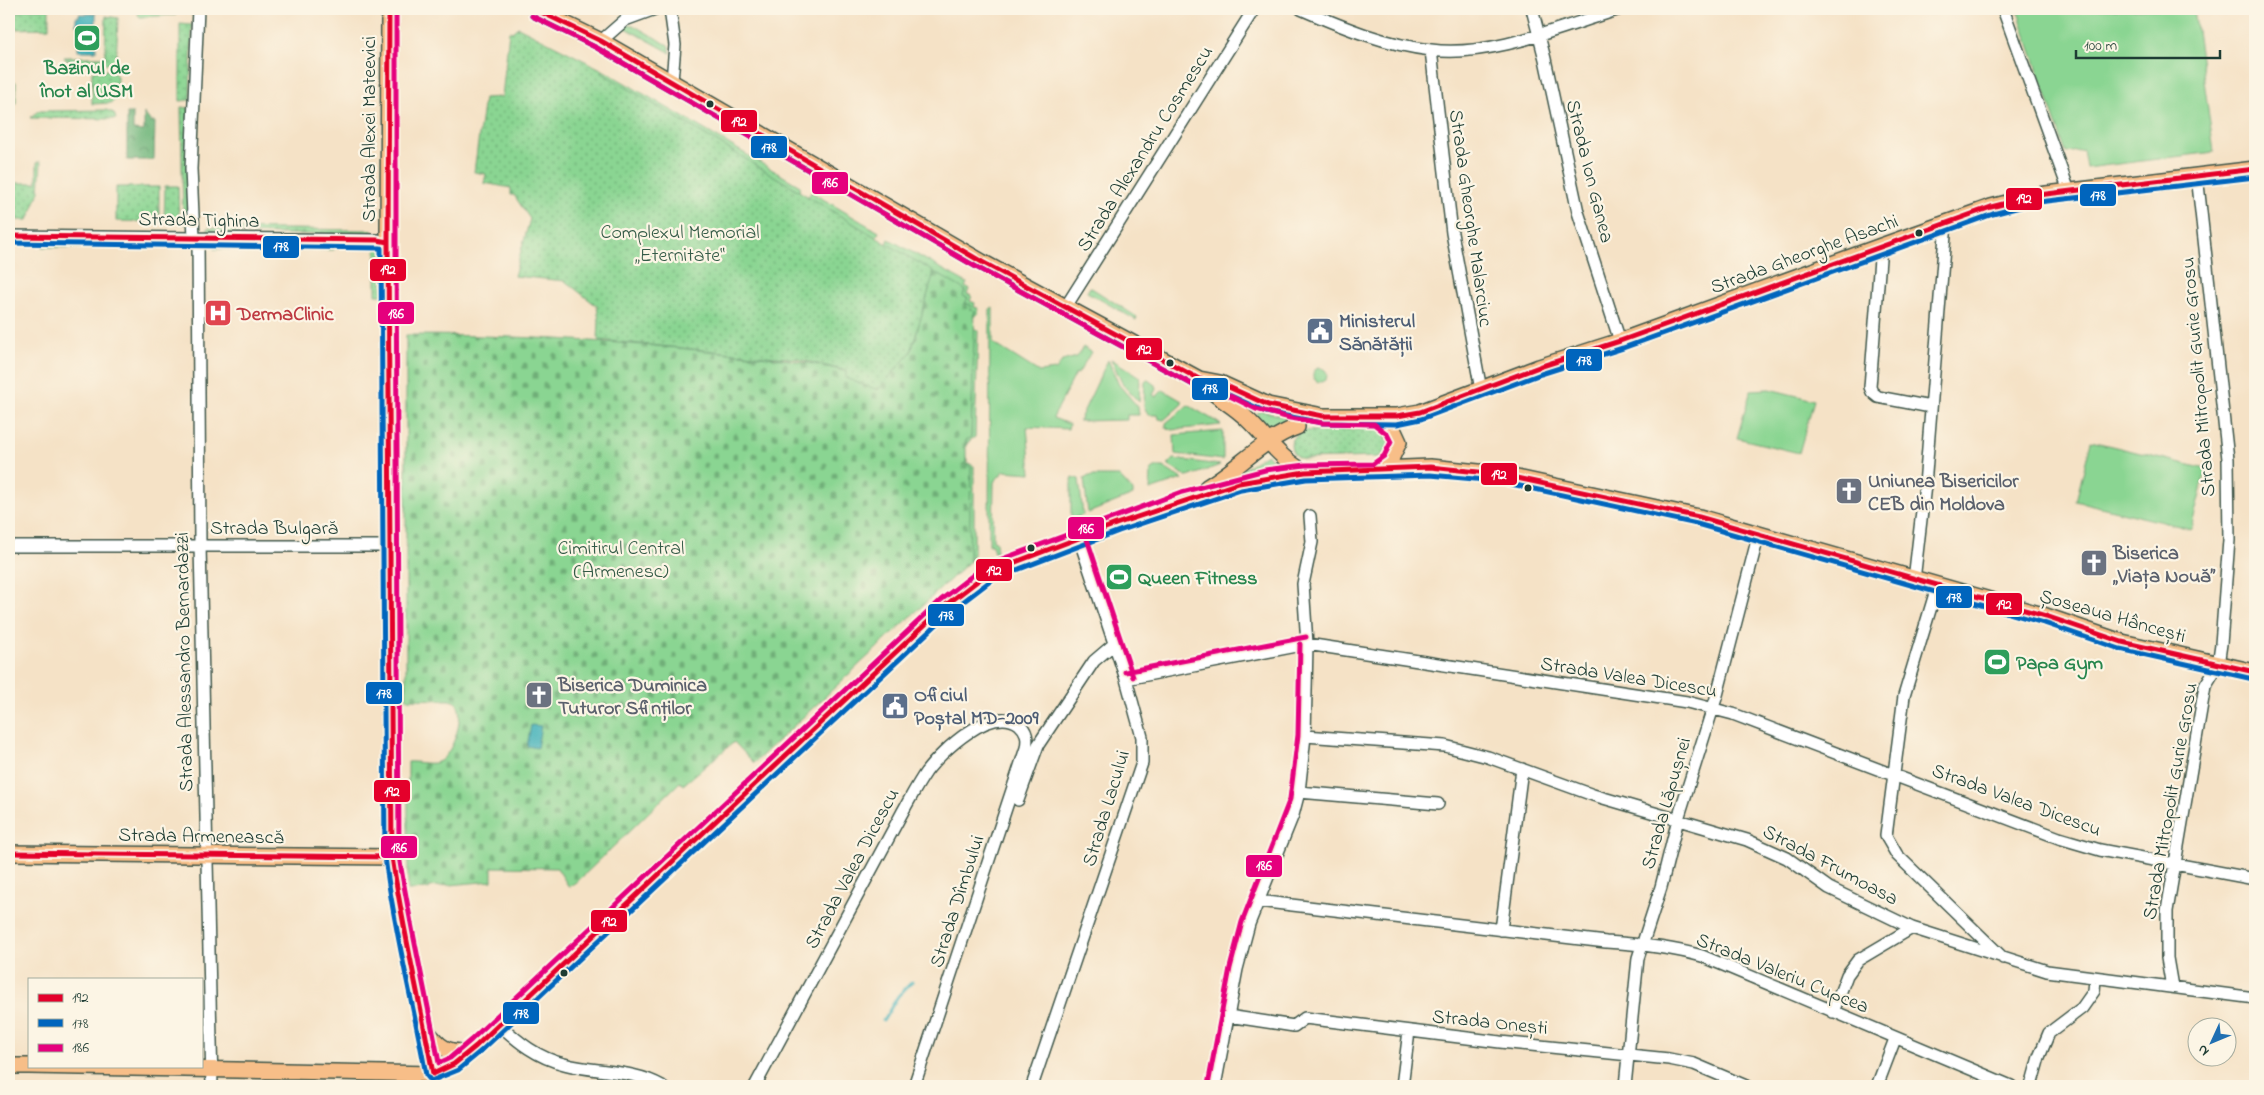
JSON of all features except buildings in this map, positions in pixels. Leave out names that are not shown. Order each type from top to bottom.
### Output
[{"type":"main road","name":"Strada Alexei Mateevici","points":[[389,9],[389,546],[392,857],[401,918],[424,1026],[431,1080]]},
{"type":"main road","points":[[535,9],[600,40],[672,80],[878,202],[1065,308],[1200,379],[1220,383],[1268,405],[1323,416]]},
{"type":"main road","name":"Strada Gheorghe Asachi","points":[[1323,416],[1377,417],[1420,412],[1539,367],[1620,341],[1881,246],[2015,200],[2069,191],[2255,169]]},
{"type":"main road","points":[[1200,379],[1213,395],[1241,414],[1291,463],[1305,472]]},
{"type":"main road","points":[[151,1068],[212,1069],[431,1080],[469,1051],[962,591],[989,572],[1185,499],[1224,476],[1283,432],[1323,416]]},
{"type":"main road","points":[[1376,471],[1390,461],[1399,442],[1394,429],[1377,417]]},
{"type":"main road","points":[[1291,463],[1284,444],[1288,435],[1297,427]]},
{"type":"main road","name":"Șoseaua Hâncești","points":[[1185,499],[1244,482],[1305,472],[1376,471],[1430,467],[1485,471],[1644,504],[1759,533],[1937,587],[2046,616],[2122,642],[2255,672]]},
{"type":"main road","name":"Strada Armenească","points":[[9,853],[392,857]]},
{"type":"main road","points":[[424,1026],[444,1050],[450,1052],[469,1051]]},
{"type":"main road","points":[[9,1066],[28,1066]]},
{"type":"street","name":"Strada Alessandro Bernardazzi","points":[[198,9],[191,169],[196,238],[200,545],[212,1086]]},
{"type":"street","points":[[600,40],[625,20],[652,9]]},
{"type":"street","points":[[670,9],[675,45],[672,80]]},
{"type":"street","name":"Strada Alexandru Cosmescu","points":[[1065,308],[1254,9]]},
{"type":"street","points":[[1301,9],[1371,36],[1431,50],[1493,46],[1540,34],[1620,9]]},
{"type":"street","name":"Strada Ion Ganea","points":[[1532,9],[1540,34],[1578,212],[1620,341]]},
{"type":"street","points":[[2003,9],[2069,191]]},
{"type":"street","name":"Strada Gheorghe Malarciuc","points":[[1431,50],[1452,233],[1481,390]]},
{"type":"street","name":"Strada Mitropolit Gurie Grosu","points":[[2172,987],[2169,977],[2166,930],[2174,864],[2205,686],[2218,665],[2229,540],[2228,459],[2197,175]]},
{"type":"street","points":[[1914,580],[1925,485],[1946,223]]},
{"type":"street","name":"Strada Tighina","points":[[9,236],[377,240],[388,242]]},
{"type":"street","points":[[1881,246],[1870,387],[1872,392],[1878,397],[1931,407]]},
{"type":"street","points":[[1215,1086],[1244,944],[1258,901],[1293,815],[1299,792],[1305,736],[1307,644],[1304,584],[1312,542],[1310,516]]},
{"type":"street","name":"Strada Lăpușnei","points":[[1625,1086],[1638,958],[1661,887],[1678,819],[1726,660],[1759,533]]},
{"type":"street","name":"Strada Lacului","points":[[1032,1086],[1142,762],[1142,737],[1126,679],[1079,538]]},
{"type":"street","name":"Strada Bulgară","points":[[9,546],[389,546]]},
{"type":"street","points":[[1937,587],[1910,672],[1885,832],[1888,842],[1897,855],[2005,959]]},
{"type":"street","points":[[1018,800],[1038,745],[1094,661],[1114,644]]},
{"type":"street","name":"Strada Valea Dicescu","points":[[1126,679],[1307,644],[1664,698],[1712,707],[2059,838],[2100,850],[2255,879]]},
{"type":"street","name":"Strada Valea Dicescu","points":[[755,1086],[902,813],[927,771],[951,746],[976,728],[1003,718],[1015,722],[1023,728]]},
{"type":"street","name":"Strada Dîmbului","points":[[914,1086],[1026,748],[1028,740],[1023,728]]},
{"type":"street","name":"Strada Frumoasa","points":[[1305,736],[1445,746],[1479,754],[1593,795],[1678,819],[1772,850],[1829,888],[1912,928],[2047,971],[2255,998]]},
{"type":"street","points":[[1501,930],[1522,768]]},
{"type":"street","points":[[1299,792],[1438,804]]},
{"type":"street","name":"Strada Valeriu Cupcea","points":[[1258,901],[1501,930],[1642,944],[1702,956],[1895,1039],[2011,1086]]},
{"type":"street","points":[[1833,1012],[1847,976],[1858,960],[1912,928]]},
{"type":"street","points":[[2031,1086],[2039,1057],[2049,1033],[2082,1008],[2094,991],[2095,978]]},
{"type":"street","name":"Strada Onești","points":[[1228,1016],[1294,1026],[1305,1018],[1628,1054],[1694,1064],[1746,1086]]},
{"type":"street","points":[[498,1024],[526,1048],[554,1061],[650,1080],[662,1086]]},
{"type":"street","points":[[1402,1086],[1409,1031]]},
{"type":"street","points":[[1877,1086],[1895,1039]]},
{"type":"green space","points":[[19,9],[49,9],[49,28],[14,29],[9,41],[9,13],[19,13]]},
{"type":"green space","points":[[139,9],[176,9],[176,15],[140,17],[138,15]]},
{"type":"green space","points":[[2017,9],[2194,9],[2214,152],[2086,168],[2083,150],[2066,153]]},
{"type":"green space","points":[[106,16],[118,18],[116,63],[104,64],[66,60],[64,57],[105,57]]},
{"type":"green space","points":[[180,24],[192,25],[190,100],[180,101]]},
{"type":"green space","points":[[633,25],[668,45],[671,53],[624,27]]},
{"type":"green space","name":"Complexul Memorial „Eternitate“","points":[[518,27],[603,70],[602,73],[934,272],[911,352],[878,390],[845,378],[847,371],[797,359],[598,340],[599,321],[597,306],[565,281],[514,276],[530,219],[514,195],[511,195],[511,188],[484,183],[486,174],[474,172],[484,98],[502,97],[509,31],[512,32]]},
{"type":"green space","points":[[111,70],[117,76],[116,99],[111,103],[92,104],[92,71]]},
{"type":"green space","points":[[603,70],[800,186],[799,191],[599,77]]},
{"type":"green space","points":[[9,78],[11,82],[16,82],[16,103],[9,103]]},
{"type":"green space","points":[[181,107],[189,108],[189,224],[183,224]]},
{"type":"green space","points":[[106,110],[114,113],[116,119],[30,118],[38,111]]},
{"type":"green space","points":[[127,113],[133,113],[133,130],[144,131],[144,113],[151,122],[155,122],[154,160],[127,160]]},
{"type":"green space","points":[[37,162],[41,162],[39,192],[28,220],[9,220],[9,183],[37,183]]},
{"type":"green space","points":[[165,186],[178,186],[179,222],[164,222]]},
{"type":"green space","points":[[116,187],[159,187],[159,222],[116,221]]},
{"type":"green space","points":[[811,192],[879,232],[875,239],[808,197]]},
{"type":"green space","points":[[208,228],[372,230],[372,235],[208,233]]},
{"type":"green space","points":[[889,239],[967,283],[965,287],[969,289],[967,294],[972,296],[970,301],[975,303],[974,307],[978,308],[978,314],[974,317],[975,311],[970,310],[962,296],[965,291],[883,254]]},
{"type":"green space","points":[[43,242],[93,243],[93,248],[43,247]]},
{"type":"green space","points":[[214,244],[267,245],[267,249],[214,249]]},
{"type":"green space","points":[[276,244],[333,245],[334,250],[276,249]]},
{"type":"green space","points":[[376,245],[381,247],[383,295],[376,295]]},
{"type":"green space","name":"Cimitirul Central (Armenesc)","points":[[934,272],[965,290],[963,296],[968,298],[965,303],[971,305],[970,310],[975,311],[971,437],[966,440],[966,464],[971,467],[969,562],[754,763],[734,742],[683,785],[680,782],[580,879],[569,887],[557,868],[492,867],[492,881],[408,890],[408,762],[433,763],[440,761],[453,744],[458,727],[459,712],[457,704],[450,700],[408,699],[406,697],[406,335],[479,336],[625,343],[792,360],[848,372],[846,378],[911,352]]},
{"type":"green space","points":[[1090,287],[1137,317],[1136,320],[1087,292]]},
{"type":"green space","points":[[993,307],[993,343],[1039,372],[1056,370],[1062,361],[1077,357],[1083,347],[1091,352],[1078,374],[1076,373],[1053,418],[1069,424],[1068,429],[1027,427],[1031,473],[1004,471],[994,482],[993,540],[996,541],[997,553],[994,553],[992,545],[989,545],[990,309]]},
{"type":"green space","points":[[974,328],[978,331],[975,437],[966,446],[966,440],[971,436]]},
{"type":"green space","points":[[1111,359],[1140,377],[1139,402],[1123,385]]},
{"type":"green space","points":[[1108,360],[1119,385],[1138,407],[1139,415],[1127,415],[1127,420],[1079,421]]},
{"type":"green space","points":[[1317,368],[1323,368],[1327,375],[1323,382],[1317,382],[1313,378],[1313,372]]},
{"type":"green space","points":[[1148,380],[1155,385],[1156,389],[1153,395],[1156,397],[1163,390],[1182,401],[1182,404],[1164,420],[1159,419],[1158,415],[1148,415],[1144,406],[1145,381]]},
{"type":"green space","points":[[1769,389],[1814,400],[1799,453],[1737,438],[1751,390]]},
{"type":"green space","points":[[1188,405],[1221,425],[1172,430],[1166,428],[1166,423]]},
{"type":"green space","points":[[1260,410],[1285,417],[1286,419],[1271,431],[1256,416]]},
{"type":"green space","points":[[1374,429],[1384,432],[1390,442],[1388,451],[1379,457],[1304,459],[1297,457],[1292,449],[1292,439],[1301,431]]},
{"type":"green space","points":[[1223,431],[1223,460],[1175,454],[1174,435]]},
{"type":"green space","points":[[2091,441],[2206,469],[2191,529],[2076,501]]},
{"type":"green space","points":[[1267,454],[1280,467],[1241,475],[1240,471]]},
{"type":"green space","points":[[966,457],[968,463],[974,466],[974,554],[970,562]]},
{"type":"green space","points":[[1174,459],[1220,465],[1188,477],[1167,465]]},
{"type":"green space","points":[[1156,467],[1163,467],[1182,479],[1150,490],[1151,471]]},
{"type":"green space","points":[[1089,476],[1119,476],[1133,491],[1133,495],[1088,513],[1084,479]]},
{"type":"green space","points":[[1073,477],[1079,479],[1083,515],[1071,519],[1071,483]]},
{"type":"water","name":"Bazinul de înot al USM","points":[[79,14],[96,14],[96,51],[78,51],[79,25],[76,25],[76,17],[79,17]]},
{"type":"water","points":[[531,725],[541,726],[537,748],[527,746]]},
{"type":"waterway","points":[[883,1021],[898,996],[912,982]]},
{"type":"transit line","name":"192","points":[[389,9],[388,242],[392,857],[433,1074],[454,1064],[476,1046],[946,605],[989,572],[1116,524],[1239,483],[1305,472],[1430,467],[1498,474],[1699,517],[2046,616],[2122,642],[2255,672]]},
{"type":"transit line","name":"186","points":[[396,9],[399,856],[439,1063],[450,1058],[471,1040],[941,600],[986,565],[1182,492],[1265,470],[1305,465],[1373,464],[1384,456],[1391,442],[1387,434],[1374,424],[1323,423],[1290,418],[1256,409],[1218,390],[1195,386],[978,268],[597,48],[532,16]]},
{"type":"transit line","name":"192","points":[[535,9],[601,41],[982,262],[1199,379],[1220,383],[1268,405],[1323,416],[1397,416],[1420,412],[1539,367],[1620,341],[1991,207],[2038,195],[2255,169]]},
{"type":"transit line","name":"178","points":[[532,16],[597,48],[978,268],[1195,386],[1218,390],[1266,412],[1322,423],[1397,424],[1421,419],[1541,374],[1623,348],[1993,214],[2039,202],[2255,177]]},
{"type":"transit line","name":"192","points":[[9,236],[377,240],[388,242]]},
{"type":"transit line","name":"178","points":[[9,243],[381,248],[385,857],[393,912],[426,1075],[431,1081],[458,1070],[481,1051],[951,611],[993,579],[1119,531],[1241,490],[1306,479],[1430,475],[1497,481],[1697,524],[2044,623],[2120,649],[2253,679]]},
{"type":"transit line","name":"186","points":[[1086,536],[1133,677]]},
{"type":"transit line","name":"186","points":[[1125,672],[1306,637]]},
{"type":"transit line","name":"186","points":[[1208,1085],[1230,968],[1242,922],[1290,799],[1298,735],[1300,644]]},
{"type":"transit line","name":"192","points":[[9,853],[392,857]]},
{"type":"place","name":"Bazinul de înot al USM","points":[[87,38]]},
{"type":"place","name":"DermaClinic","points":[[218,313]]},
{"type":"place","name":"Ministerul Sănătății","points":[[1320,331]]},
{"type":"place","name":"Uniunea Bisericilor CEB din Moldova","points":[[1849,491]]},
{"type":"place","name":"Biserica „Viața Nouă”","points":[[2094,563]]},
{"type":"place","name":"Queen Fitness","points":[[1119,577]]},
{"type":"place","name":"Papa Gym","points":[[1997,662]]},
{"type":"place","name":"Biserica Duminica Tuturor Sfinților","points":[[539,695]]},
{"type":"place","name":"Oficiul Poștal MD-2009","points":[[895,706]]}]
